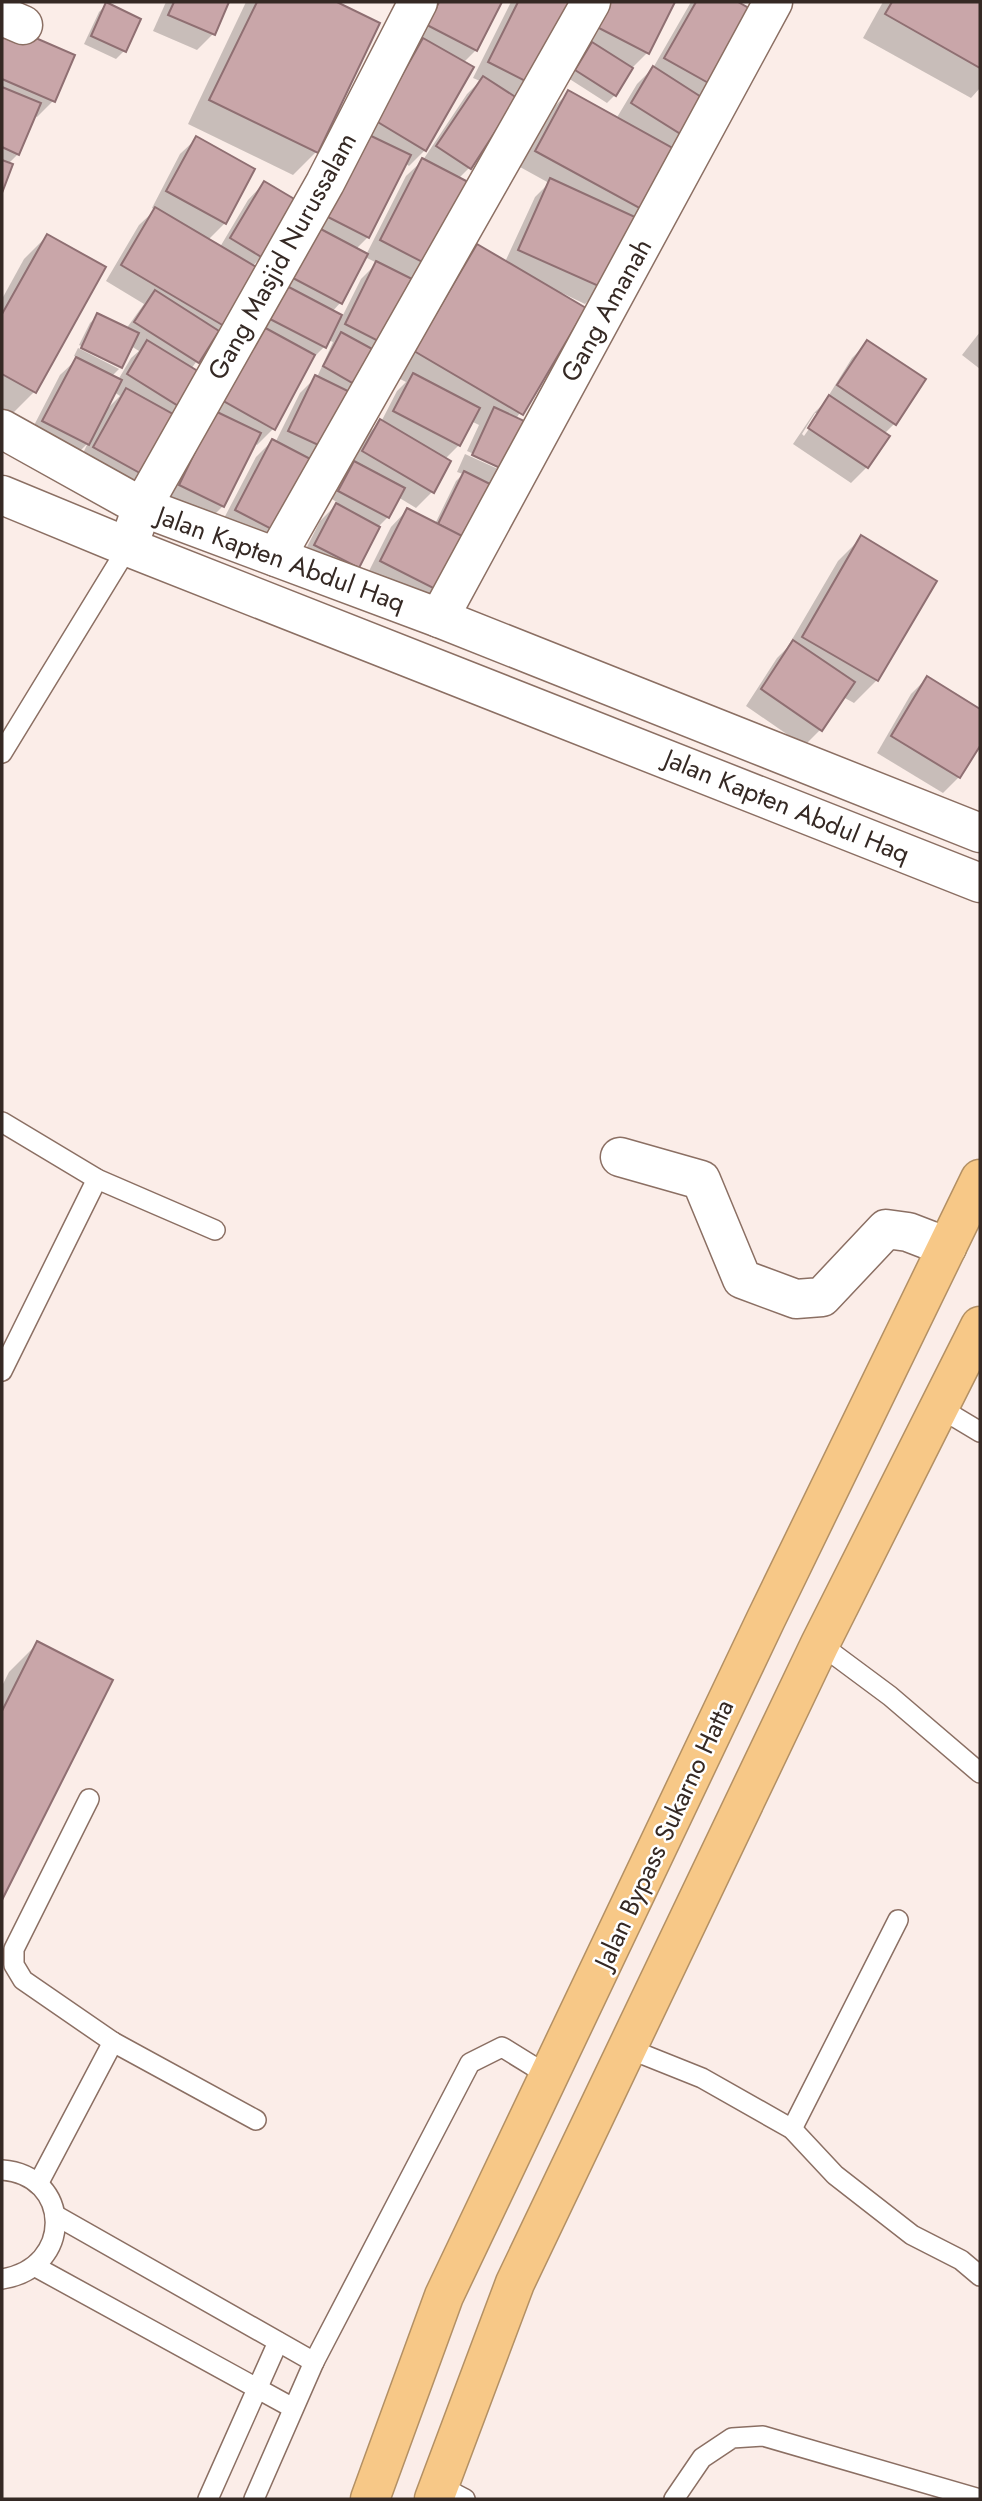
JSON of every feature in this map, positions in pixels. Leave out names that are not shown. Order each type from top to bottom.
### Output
[{"type":"highway","name":"Jalan Bypass Sukarno Hatta","points":[[370,2499],[444,2296],[766,1619],[980,1179]]},
{"type":"highway","points":[[446,2494],[515,2283],[820,1644],[980,1326]]},
{"type":"highway","points":[[766,1619],[820,1644]]},
{"type":"street","points":[[276,557],[591,2]]},
{"type":"street","name":"Gang Amanah","points":[[439,618],[773,2]]},
{"type":"street","name":"Gang Masjid Nurussalam","points":[[128,547],[142,508],[325,183],[411,4]]},
{"type":"street","name":"Jalan Kapten Abdul Haq","points":[[2,429],[142,508],[570,668],[980,832]]},
{"type":"street","name":"Jalan Kapten Abdul Haq","points":[[2,495],[555,715],[979,876]]},
{"type":"street","points":[[555,715],[599,708],[570,668]]},
{"type":"street","name":"Jalan Kapten Abdul Haq","points":[[599,708],[645,726],[979,876]]},
{"type":"street","points":[[620,1157],[701,1180],[742,1279],[796,1300],[822,1297],[886,1229],[908,1232],[947,1247]]},
{"type":"lane","points":[[2,753],[128,547]]},
{"type":"lane","points":[[2,1122],[97,1179],[215,1230]]},
{"type":"lane","points":[[2,1371],[97,1179]]},
{"type":"lane","points":[[940,1408],[980,1432]]},
{"type":"lane","points":[[820,1644],[890,1696],[980,1773]]},
{"type":"lane","points":[[89,1799],[15,1949],[14,1965],[23,1980],[113,2042],[256,2120]]},
{"type":"lane","points":[[792,2129],[898,1920]]},
{"type":"lane","points":[[38,2183],[113,2042]]},
{"type":"lane","points":[[254,2499],[314,2362],[470,2063],[502,2048],[549,2076]]},
{"type":"lane","points":[[627,2048],[702,2078],[792,2129],[835,2175],[912,2235],[961,2260],[980,2276]]},
{"type":"lane","points":[[2,2170],[22,2174],[38,2183],[49,2198],[55,2215],[52,2244],[46,2256],[36,2267],[20,2276],[2,2279]]},
{"type":"lane","points":[[55,2215],[314,2362]]},
{"type":"lane","points":[[36,2267],[293,2408]]},
{"type":"lane","points":[[208,2499],[278,2342]]},
{"type":"lane","points":[[674,2499],[702,2458],[732,2438],[763,2436],[980,2499]]},
{"type":"building","points":[[106,2],[141,19],[126,52],[91,36]]},
{"type":"building","points":[[174,2],[229,2],[215,35],[168,15]]},
{"type":"building","points":[[257,2],[337,2],[380,23],[318,153],[209,100]]},
{"type":"building","points":[[439,2],[502,2],[477,51],[427,25]]},
{"type":"building","points":[[518,2],[575,2],[533,85],[488,62]]},
{"type":"building","points":[[610,2],[675,2],[649,54],[597,27]]},
{"type":"building","points":[[696,2],[738,2],[754,11],[712,85],[664,58]]},
{"type":"building","points":[[892,2],[980,2],[980,68],[885,14]]},
{"type":"building","points":[[8,26],[75,55],[55,102],[2,79],[2,40]]},
{"type":"building","points":[[423,38],[474,67],[426,151],[376,121]]},
{"type":"building","points":[[592,42],[633,68],[616,96],[575,70]]},
{"type":"building","points":[[653,66],[709,102],[687,138],[631,103]]},
{"type":"building","points":[[483,76],[517,98],[471,169],[436,146]]},
{"type":"building","points":[[2,87],[41,103],[19,155],[2,147]]},
{"type":"building","points":[[568,90],[676,150],[643,210],[535,151]]},
{"type":"building","points":[[367,134],[411,155],[369,238],[326,216]]},
{"type":"building","points":[[196,136],[255,169],[226,224],[166,191]]},
{"type":"building","points":[[422,158],[472,184],[430,266],[380,240]]},
{"type":"building","points":[[2,160],[13,164],[2,193]]},
{"type":"building","points":[[550,178],[635,217],[603,288],[518,250]]},
{"type":"building","points":[[264,181],[296,200],[263,258],[230,238]]},
{"type":"building","points":[[155,207],[258,268],[224,326],[121,265]]},
{"type":"building","points":[[317,227],[368,254],[342,304],[291,277]]},
{"type":"building","points":[[47,234],[106,267],[36,393],[2,374],[2,314]]},
{"type":"building","points":[[477,244],[586,308],[523,415],[414,351]]},
{"type":"building","points":[[376,261],[416,281],[384,344],[345,324]]},
{"type":"building","points":[[285,285],[342,315],[326,348],[268,318]]},
{"type":"building","points":[[155,290],[219,331],[199,363],[134,322]]},
{"type":"building","points":[[97,313],[139,333],[122,368],[81,348]]},
{"type":"building","points":[[260,325],[315,355],[275,430],[220,399]]},
{"type":"building","points":[[341,332],[374,350],[356,385],[323,366]]},
{"type":"building","points":[[147,340],[201,373],[180,407],[127,374]]},
{"type":"building","points":[[867,340],[926,379],[896,425],[837,385]]},
{"type":"building","points":[[76,357],[122,380],[89,445],[42,421]]},
{"type":"building","points":[[413,373],[480,408],[460,446],[393,411]]},
{"type":"building","points":[[315,375],[356,395],[329,450],[288,431]]},
{"type":"building","points":[[126,388],[180,418],[147,477],[93,447]]},
{"type":"building","points":[[829,395],[890,436],[868,468],[808,428]]},
{"type":"building","points":[[494,407],[537,427],[515,475],[472,455]]},
{"type":"building","points":[[215,411],[261,433],[224,507],[179,485]]},
{"type":"building","points":[[380,419],[451,461],[434,493],[362,451]]},
{"type":"building","points":[[272,439],[318,463],[281,534],[235,510]]},
{"type":"building","points":[[354,461],[405,488],[389,518],[338,491]]},
{"type":"building","points":[[464,471],[494,486],[468,540],[438,524]]},
{"type":"building","points":[[336,503],[380,527],[359,568],[314,545]]},
{"type":"building","points":[[407,508],[470,540],[443,593],[380,561]]},
{"type":"building","points":[[861,535],[937,581],[878,681],[802,637]]},
{"type":"building","points":[[793,640],[855,682],[822,731],[761,689]]},
{"type":"building","points":[[927,676],[980,709],[980,746],[960,778],[891,736]]},
{"type":"building","points":[[37,1641],[113,1680],[2,1900],[2,1711]]}]
